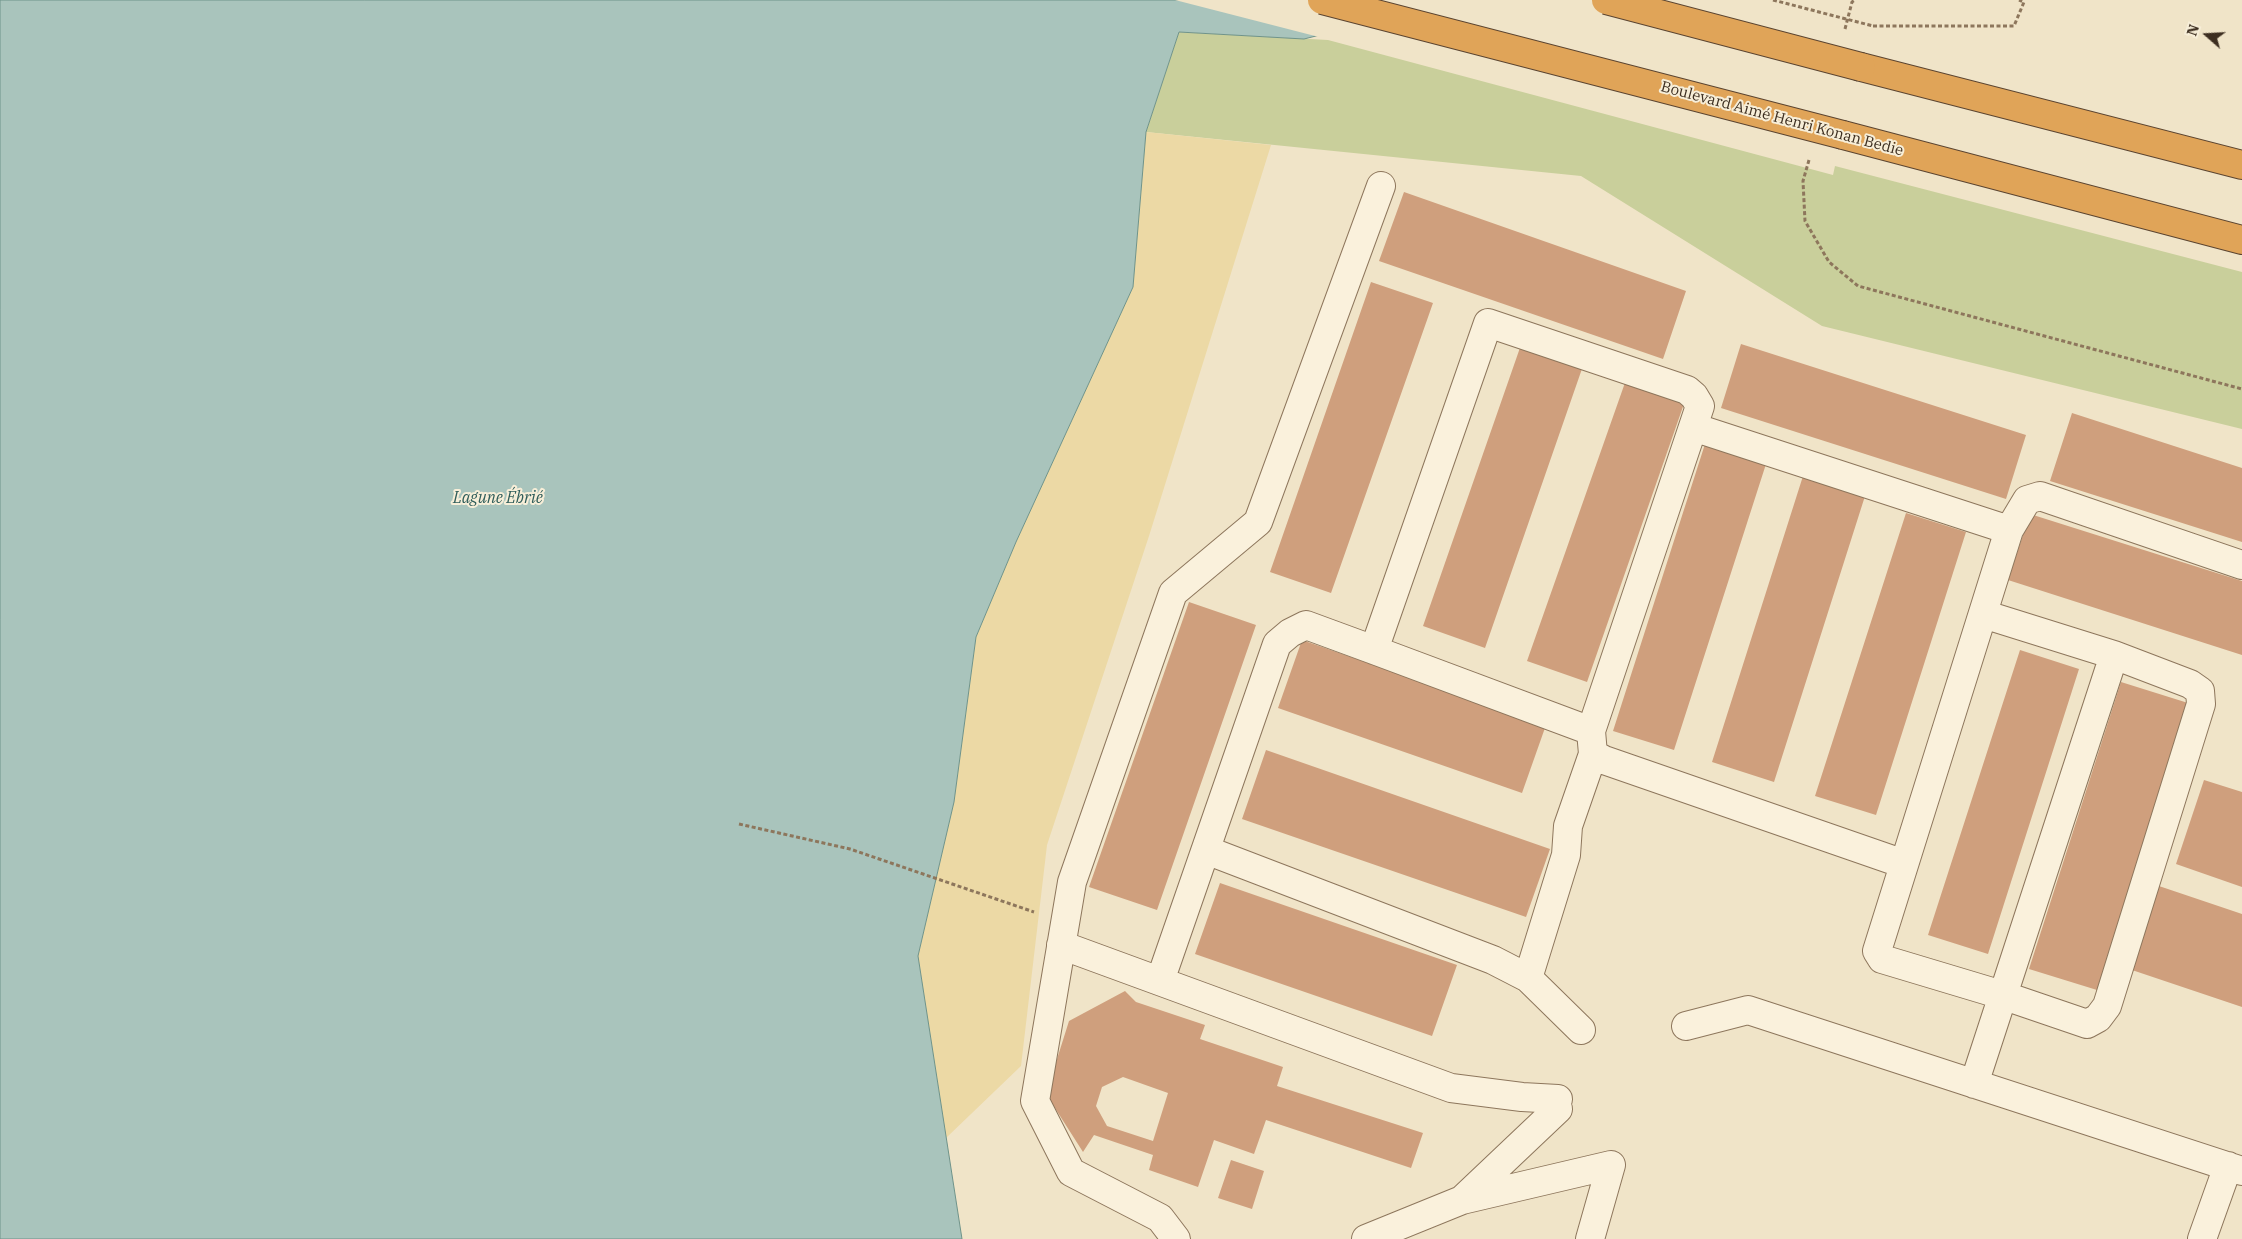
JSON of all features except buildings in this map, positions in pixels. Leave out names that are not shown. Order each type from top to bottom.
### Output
[{"type":"highway","name":"Boulevard Aimé Henri Konan Bedie","points":[[1322,0],[2242,240]]},
{"type":"highway","points":[[1606,0],[2242,165]]},
{"type":"street","points":[[1176,1239],[1160,1218],[1071,1172],[1036,1101],[1072,882],[1173,593],[1258,522],[1381,186]]},
{"type":"street","points":[[1374,650],[1488,323],[1687,390],[1700,406],[1592,742],[1568,826],[1566,855],[1528,978]]},
{"type":"street","points":[[1693,427],[2010,530]]},
{"type":"street","points":[[1983,614],[2114,655],[2190,684],[2200,691],[2201,704],[2107,1006],[2098,1018],[2087,1024],[2002,995],[1882,959],[1876,951],[1904,864],[1983,614],[2010,530],[2027,500],[2040,496],[2242,565]]},
{"type":"street","points":[[1160,982],[1277,644],[1290,633],[1306,625],[1374,650],[1592,742],[1613,763],[1904,864]]},
{"type":"street","points":[[1974,1084],[2114,655]]},
{"type":"street","points":[[1206,850],[1493,960],[1528,978],[1582,1030]]},
{"type":"street","points":[[1063,934],[1160,982],[1451,1088],[1522,1097],[1558,1104],[1462,1200]]},
{"type":"street","points":[[1686,1026],[1748,1010],[2235,1169],[2202,1239]]},
{"type":"street","points":[[1366,1239],[1462,1200],[1611,1165],[1590,1239]]},
{"type":"path","points":[[1773,0],[1873,26],[2014,26],[2024,2],[2019,0]]},
{"type":"path","points":[[1803,181],[1806,221],[1829,262],[1858,286],[2242,389]]},
{"type":"path","points":[[739,824],[850,849],[1063,934]]},
{"type":"green space","points":[[1179,32],[1328,40],[1833,175],[1835,166],[2242,272],[2242,429],[1822,326],[1581,176],[1146,132]]},
{"type":"sand","points":[[1146,132],[1271,145],[1149,536],[1047,845],[1021,1066],[946,1138],[918,956],[954,802],[976,637],[1016,542],[1133,287]]},
{"type":"water","name":"Lagune Ébrié","points":[[0,0],[1459,0],[1304,39],[1179,32],[1146,132],[1133,287],[1016,542],[976,637],[954,802],[918,956],[962,1239],[0,1239]]},
{"type":"pier","points":[[1175,0],[1461,0],[1319,37]]}]
